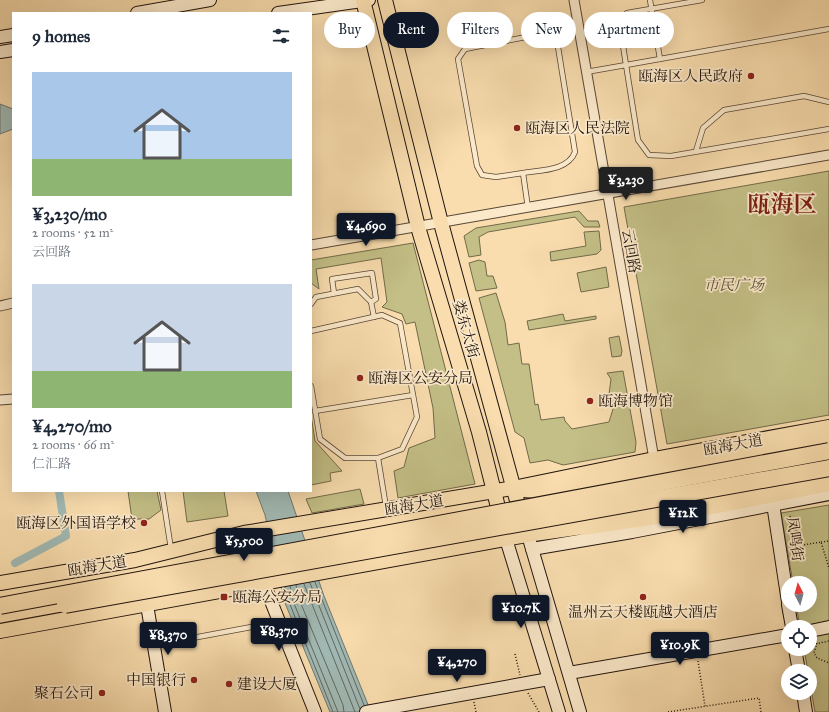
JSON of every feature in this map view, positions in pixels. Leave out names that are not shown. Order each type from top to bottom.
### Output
[{"type":"highway","points":[[513,488],[546,491],[829,437]]},
{"type":"highway","name":"瓯海大道","points":[[0,606],[829,451]]},
{"type":"highway","points":[[0,617],[829,468]]},
{"type":"highway","points":[[583,527],[677,513],[829,483]]},
{"type":"main road","name":"娄东大街","points":[[365,0],[418,227],[478,432],[506,539]]},
{"type":"main road","name":"娄东大街","points":[[385,0],[441,223],[527,535]]},
{"type":"main road","name":"瓯海大道","points":[[0,582],[134,560],[244,532],[494,492],[654,459],[829,427]]},
{"type":"main road","points":[[0,632],[527,535],[583,527],[622,514],[829,476]]},
{"type":"street","points":[[143,12],[210,0]]},
{"type":"street","points":[[285,12],[365,0]]},
{"type":"street","name":"云回路","points":[[574,0],[606,194],[654,459]]},
{"type":"street","points":[[0,37],[12,35]]},
{"type":"street","points":[[0,52],[12,50]]},
{"type":"street","points":[[312,245],[829,155]]},
{"type":"street","points":[[0,306],[12,303]]},
{"type":"street","points":[[0,400],[12,398]]},
{"type":"street","points":[[532,549],[632,532],[829,494]]},
{"type":"street","name":"凤鸣街","points":[[774,504],[784,576]]},
{"type":"street","points":[[244,532],[316,712]]},
{"type":"street","name":"娄东大街","points":[[527,535],[580,712]]},
{"type":"street","name":"娄东大街","points":[[506,539],[559,712]]},
{"type":"street","points":[[147,605],[165,712]]},
{"type":"street","points":[[817,630],[829,627]]},
{"type":"street","points":[[569,673],[781,636]]},
{"type":"street","points":[[368,712],[549,679]]},
{"type":"street","points":[[804,700],[806,712]]},
{"type":"lane","points":[[650,0],[660,59]]},
{"type":"lane","points":[[702,0],[626,12],[619,20],[638,140],[649,155],[671,156],[829,129]]},
{"type":"lane","points":[[586,72],[829,29]]},
{"type":"lane","points":[[536,35],[548,36],[558,47],[575,152],[572,160],[560,167],[522,173],[496,177],[482,175],[477,166],[458,59],[465,49],[536,35]]},
{"type":"lane","points":[[696,151],[703,128],[724,110],[804,96],[829,102]]},
{"type":"lane","points":[[522,173],[528,208]]},
{"type":"lane","points":[[334,293],[332,279],[372,273],[376,299],[371,302]]},
{"type":"lane","points":[[312,303],[316,297],[358,290],[371,302],[374,317]]},
{"type":"lane","points":[[312,294],[316,297]]},
{"type":"lane","points":[[312,331],[382,315],[400,323],[417,416],[402,449],[378,458],[345,458],[320,439],[312,392]]},
{"type":"lane","points":[[315,411],[413,395]]},
{"type":"lane","points":[[378,458],[387,509]]},
{"type":"lane","points":[[162,492],[171,551]]},
{"type":"lane","points":[[154,646],[280,622]]},
{"type":"path","points":[[790,516],[803,545],[829,541]]},
{"type":"path","points":[[821,542],[829,568]]},
{"type":"path","points":[[817,643],[829,641]]},
{"type":"path","points":[[696,651],[705,706]]},
{"type":"path","points":[[816,656],[817,658],[829,663]]},
{"type":"path","points":[[668,712],[759,698],[762,712]]},
{"type":"green space","name":"市民广场","points":[[829,171],[829,415],[667,444],[624,207]]},
{"type":"green space","points":[[579,211],[588,221],[598,221],[600,227],[584,227],[575,217],[488,232],[479,237],[481,255],[469,257],[464,236],[476,228]]},
{"type":"green space","points":[[599,231],[601,250],[597,254],[551,261],[550,252],[586,246],[584,232]]},
{"type":"green space","points":[[413,243],[475,484],[398,498],[394,471],[404,467],[409,448],[435,438],[433,408],[415,322],[406,324],[402,314],[382,307],[387,302],[381,258],[316,269],[319,289],[312,284],[312,260]]},
{"type":"green space","points":[[479,260],[485,262],[487,276],[493,276],[497,288],[476,291],[469,263]]},
{"type":"green space","points":[[606,267],[609,287],[581,292],[577,273]]},
{"type":"green space","points":[[496,293],[505,322],[508,345],[519,343],[522,364],[529,364],[535,405],[538,404],[541,420],[564,417],[565,421],[572,429],[609,422],[613,409],[609,394],[611,379],[607,373],[623,371],[636,442],[635,452],[563,465],[548,460],[530,463],[524,438],[515,432],[479,298]]},
{"type":"green space","points":[[563,314],[565,321],[596,316],[596,319],[529,330],[527,321]]},
{"type":"green space","points":[[619,336],[622,351],[621,356],[612,357],[609,338]]},
{"type":"green space","points":[[312,422],[315,441],[342,471],[330,473],[331,481],[312,485]]},
{"type":"green space","points":[[360,489],[364,504],[312,513],[306,499]]},
{"type":"green space","points":[[128,492],[157,492],[161,510],[149,519],[132,519]]},
{"type":"green space","points":[[183,492],[224,492],[228,516],[187,522]]},
{"type":"green space","points":[[829,505],[829,712],[815,712],[813,700],[817,700],[817,664],[807,664],[805,656],[817,656],[817,620],[799,620],[797,612],[817,612],[817,576],[792,576],[781,513]]},
{"type":"water","points":[[0,104],[12,109],[12,129],[0,134]]},
{"type":"water","points":[[256,492],[288,492],[324,596],[371,712],[330,712],[285,603],[265,515]]},
{"type":"waterway","points":[[15,563],[66,536],[59,492]]},
{"type":"place","name":"瓯海区人民政府","points":[[751,76]]},
{"type":"place","name":"瓯海区人民法院","points":[[517,128]]},
{"type":"place","name":"瓯海区公安分局","points":[[360,378]]},
{"type":"place","name":"瓯海博物馆","points":[[590,401]]},
{"type":"place","name":"瓯海区外国语学校","points":[[144,523]]},
{"type":"place","name":"瓯海公安分局","points":[[224,597]]},
{"type":"place","name":"温州云天楼瓯越大酒店","points":[[643,597]]},
{"type":"place","name":"中国银行","points":[[194,680]]},
{"type":"place","name":"建设大厦","points":[[229,684]]},
{"type":"place","name":"聚石公司","points":[[102,693]]},
{"type":"district","name":"瓯海区","points":[[782,204]]}]
